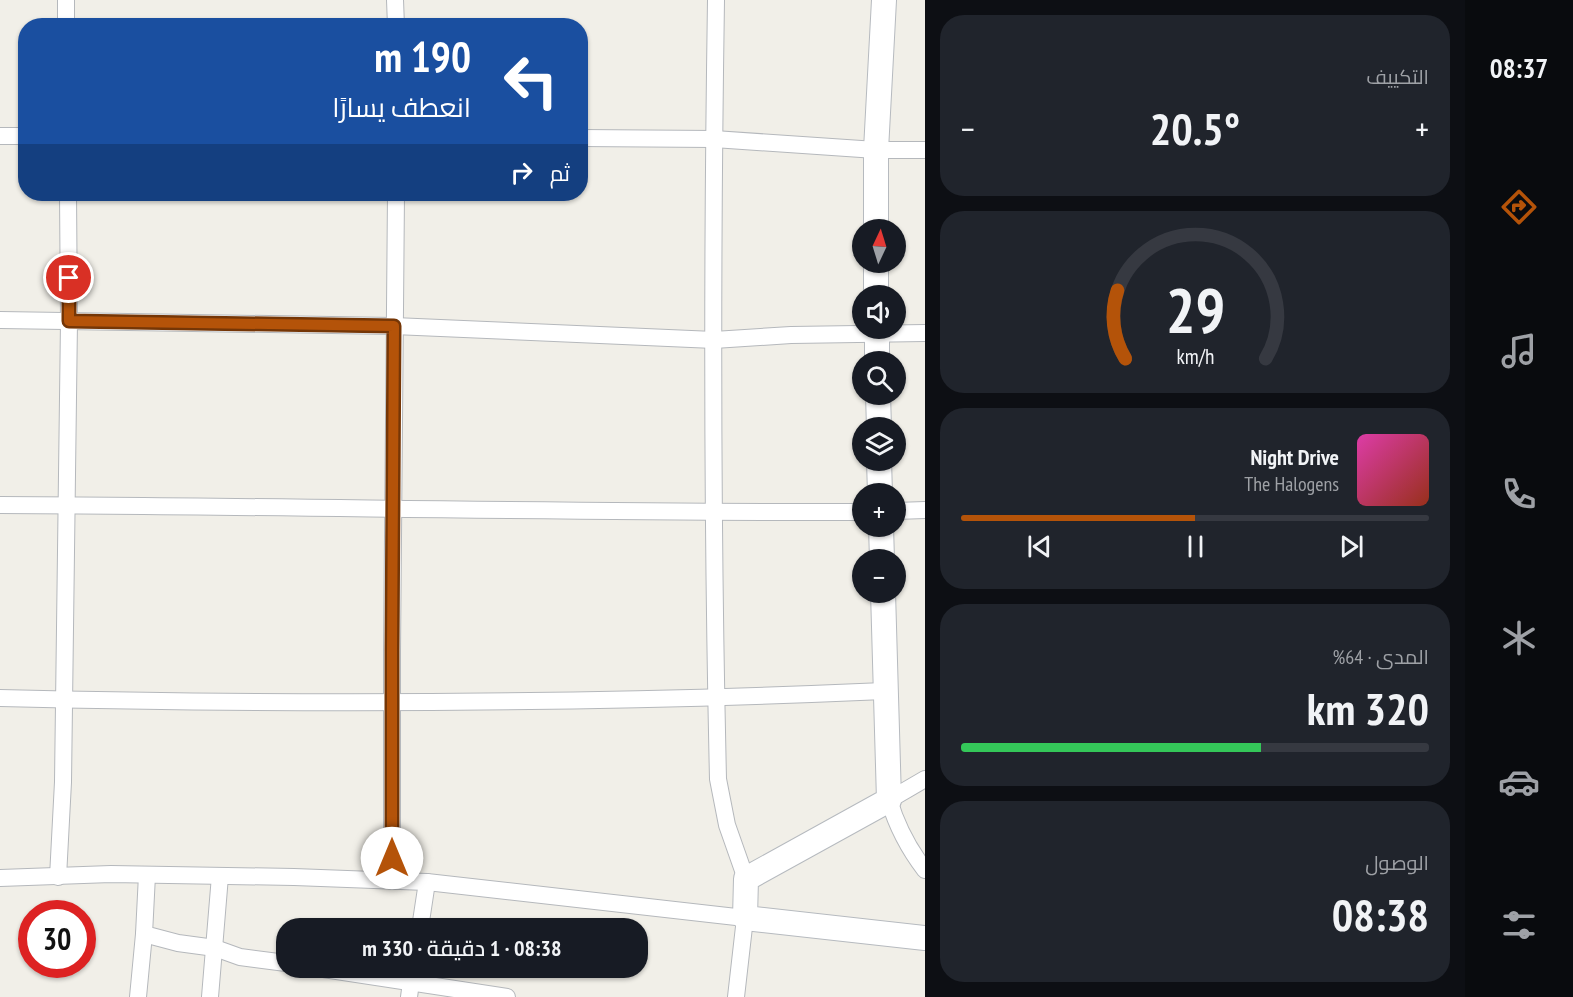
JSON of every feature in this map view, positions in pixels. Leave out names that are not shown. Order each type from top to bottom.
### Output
[{"type":"main road","points":[[876,219],[876,150],[884,0]]},
{"type":"main road","points":[[882,603],[889,801],[746,879],[745,918],[925,938]]},
{"type":"street","points":[[66,0],[66,18]]},
{"type":"street","points":[[395,0],[396,18]]},
{"type":"street","points":[[716,0],[714,340],[718,779],[722,807],[746,879]]},
{"type":"street","points":[[0,136],[18,136]]},
{"type":"street","points":[[588,138],[714,140],[876,150],[925,150]]},
{"type":"street","points":[[58,877],[63,782],[69,321],[68,201]]},
{"type":"street","points":[[392,880],[396,201]]},
{"type":"street","points":[[0,320],[394,326],[714,340],[852,333]]},
{"type":"street","points":[[906,333],[925,333]]},
{"type":"street","points":[[0,505],[715,513],[852,512]]},
{"type":"street","points":[[906,511],[925,510]]},
{"type":"street","points":[[0,698],[392,703],[716,699],[884,691]]},
{"type":"street","points":[[925,779],[889,801],[897,826],[907,846],[925,870]]},
{"type":"street","points":[[138,997],[147,875]]},
{"type":"street","points":[[0,878],[147,875],[392,880],[745,918],[736,997]]},
{"type":"street","points":[[210,997],[220,876]]},
{"type":"street","points":[[422,918],[427,882]]},
{"type":"street","points":[[144,934],[215,948],[240,957],[276,962]]},
{"type":"street","points":[[384,978],[507,997]]},
{"type":"route","points":[[69,278],[69,321],[394,326],[392,858]]}]
